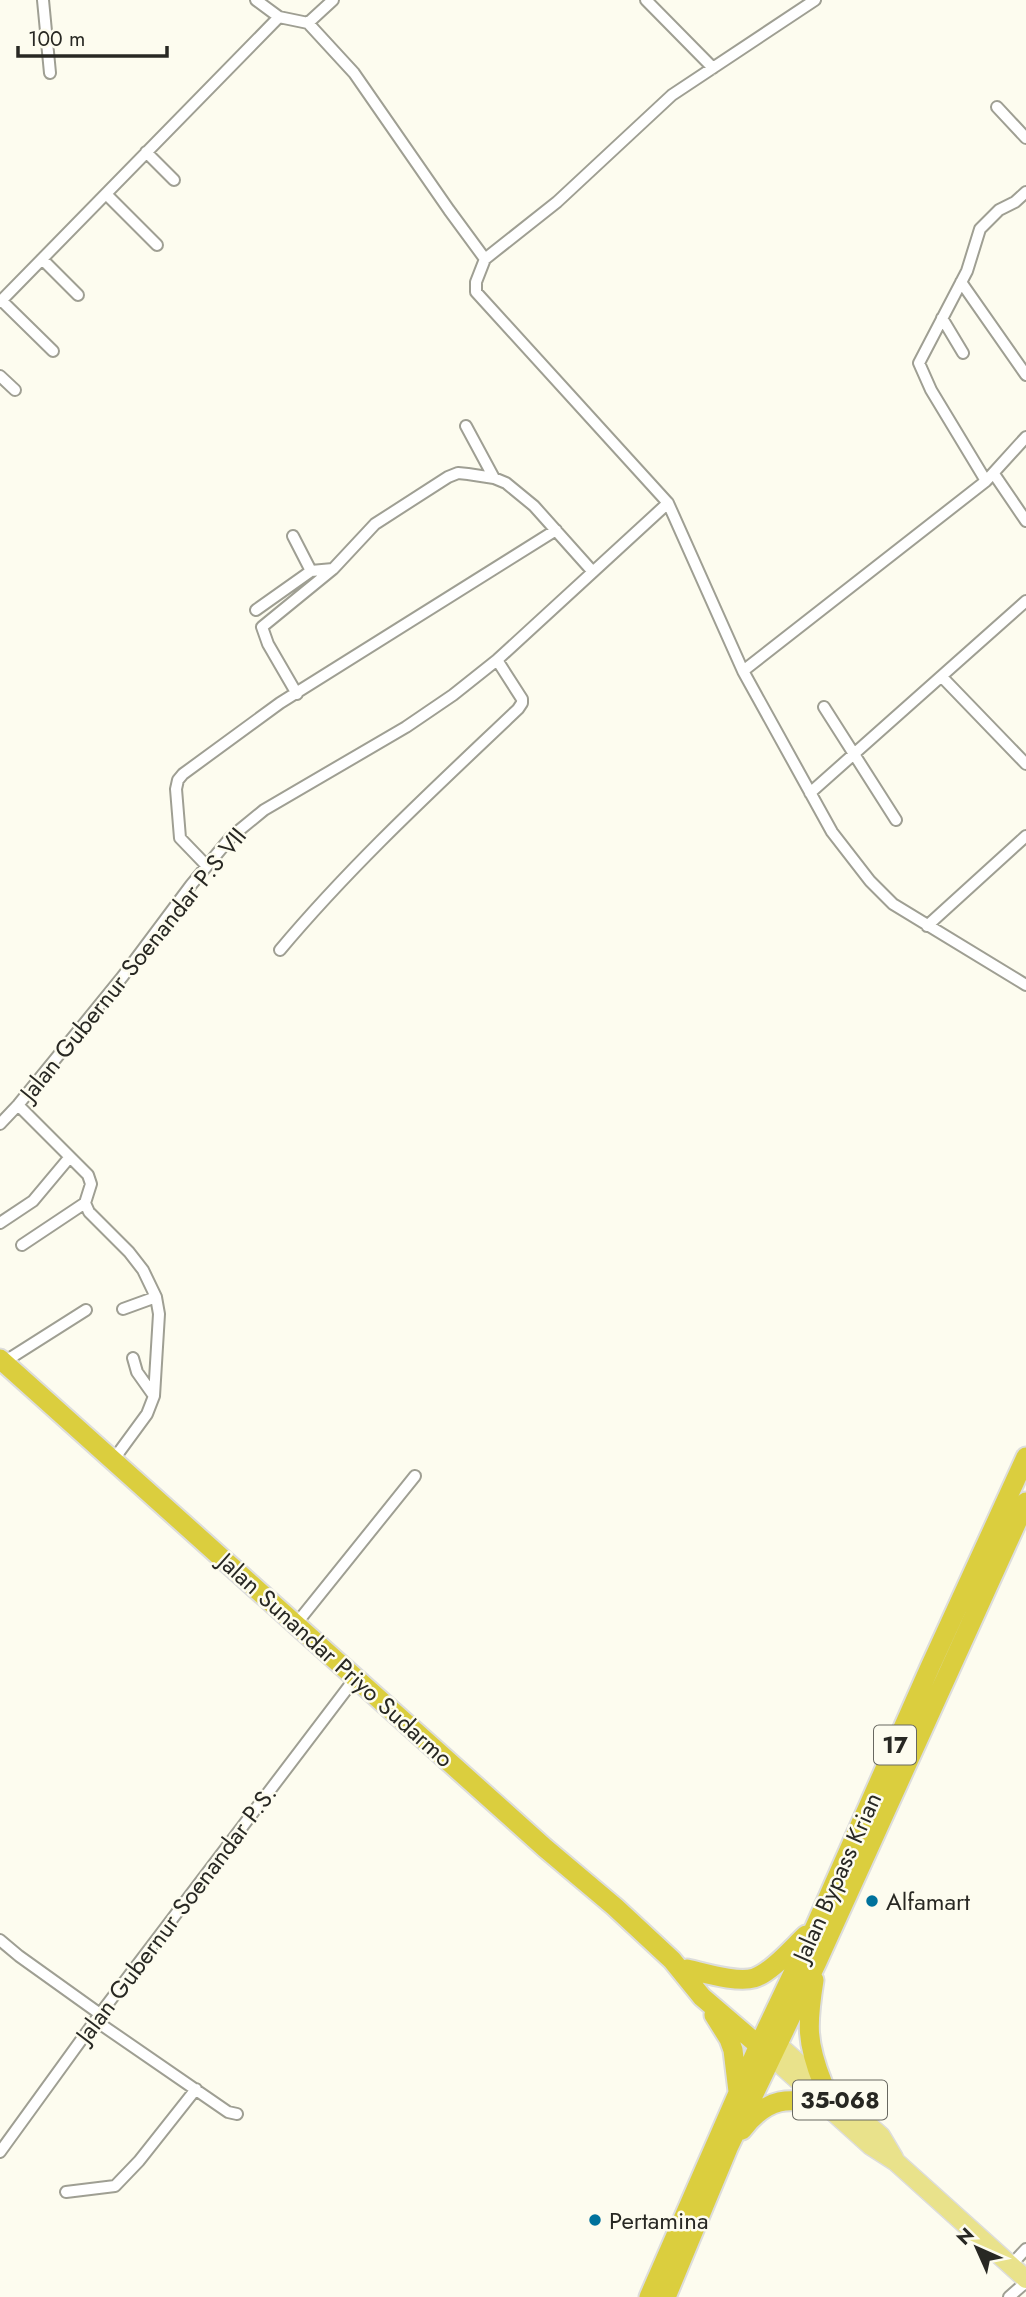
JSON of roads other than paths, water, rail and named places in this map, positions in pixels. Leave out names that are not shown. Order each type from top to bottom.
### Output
[{"type":"highway","name":"Jalan Sunandar Priyo Sudarmo","points":[[2,1361],[768,2045]]},
{"type":"highway","name":"Jalan Bypass Krian","points":[[666,2297],[815,1927],[1026,1457]]},
{"type":"highway","name":"Jalan Bypass Krian","points":[[649,2297],[738,2092],[817,1962],[1026,1502]]},
{"type":"highway","points":[[680,1965],[730,1978],[754,1978],[764,1973],[815,1927]]},
{"type":"highway","points":[[817,1962],[810,2006],[809,2038],[823,2084]]},
{"type":"highway","name":"Jalan Sunandar Priyo Sudarmo","points":[[680,1965],[702,1997],[768,2045]]},
{"type":"highway","points":[[702,1997],[729,2039],[733,2050],[738,2092]]},
{"type":"highway","points":[[728,2148],[756,2115],[778,2101],[798,2099],[827,2106]]},
{"type":"main road","name":"Jalan Sunandar Priyo Sudarmo","points":[[768,2045],[823,2084],[881,2136],[896,2162]]},
{"type":"main road","name":"Jalan Sunandar Priyo Sudarmo","points":[[768,2045],[827,2106],[871,2146],[896,2162],[1026,2280]]},
{"type":"street","points":[[43,0],[50,73]]},
{"type":"street","points":[[256,0],[279,17],[308,23],[354,73],[485,259]]},
{"type":"street","points":[[308,23],[333,0]]},
{"type":"street","points":[[646,0],[713,68]]},
{"type":"street","points":[[815,0],[673,95],[557,202],[485,259],[476,282],[476,292],[668,503],[743,671],[832,832],[870,881],[893,904],[1026,985]]},
{"type":"street","points":[[53,351],[1,301],[279,17]]},
{"type":"street","points":[[997,107],[1026,138]]},
{"type":"street","points":[[146,152],[174,180]]},
{"type":"street","points":[[1026,192],[1016,202],[999,210],[980,229],[967,271],[919,363],[921,371],[990,477],[1026,521]]},
{"type":"street","points":[[106,194],[157,245]]},
{"type":"street","points":[[41,260],[78,295]]},
{"type":"street","points":[[961,282],[1026,375]]},
{"type":"street","points":[[942,318],[963,353]]},
{"type":"street","points":[[0,376],[15,390]]},
{"type":"street","points":[[466,426],[484,458],[489,474]]},
{"type":"street","points":[[743,671],[990,477],[1026,437]]},
{"type":"street","points":[[297,694],[268,644],[261,630],[262,626],[332,569],[375,524],[448,477],[458,473],[489,474],[506,483],[521,494],[593,572]]},
{"type":"street","name":"Jalan Gubernur Soenandar P.S VII","points":[[0,1124],[18,1105],[169,916],[206,865],[231,837],[264,810],[406,727],[453,695],[497,660],[668,503]]},
{"type":"street","points":[[206,865],[180,838],[176,789],[183,774],[261,716],[556,530]]},
{"type":"street","points":[[293,536],[311,571]]},
{"type":"street","points":[[256,610],[311,571],[332,569]]},
{"type":"street","points":[[810,793],[1026,601]]},
{"type":"street","points":[[280,950],[358,862],[519,709],[522,699],[497,660]]},
{"type":"street","points":[[942,677],[1026,764]]},
{"type":"street","points":[[824,707],[896,820]]},
{"type":"street","points":[[927,926],[1026,836]]},
{"type":"street","points":[[18,1105],[90,1179],[85,1203],[22,1245]]},
{"type":"street","points":[[0,1223],[33,1201],[69,1158]]},
{"type":"street","points":[[85,1203],[89,1212],[143,1270],[156,1297],[159,1314],[154,1396],[147,1414],[114,1459]]},
{"type":"street","points":[[123,1309],[156,1297]]},
{"type":"street","points":[[2,1361],[86,1310]]},
{"type":"street","points":[[133,1358],[136,1372],[154,1396]]},
{"type":"street","points":[[296,1624],[415,1476]]},
{"type":"street","name":"Jalan Gubernur Soenandar P.S.","points":[[0,2152],[356,1677]]},
{"type":"street","points":[[0,1940],[98,2018],[228,2112],[237,2114]]},
{"type":"street","points":[[66,2192],[115,2186],[139,2161],[196,2089]]},
{"type":"street","points":[[1011,2265],[1026,2249]]},
{"type":"street","points":[[1009,2297],[1026,2280]]},
{"type":"place","name":"Alfamart","points":[[872,1901]]},
{"type":"place","name":"Pertamina","points":[[595,2220]]}]
